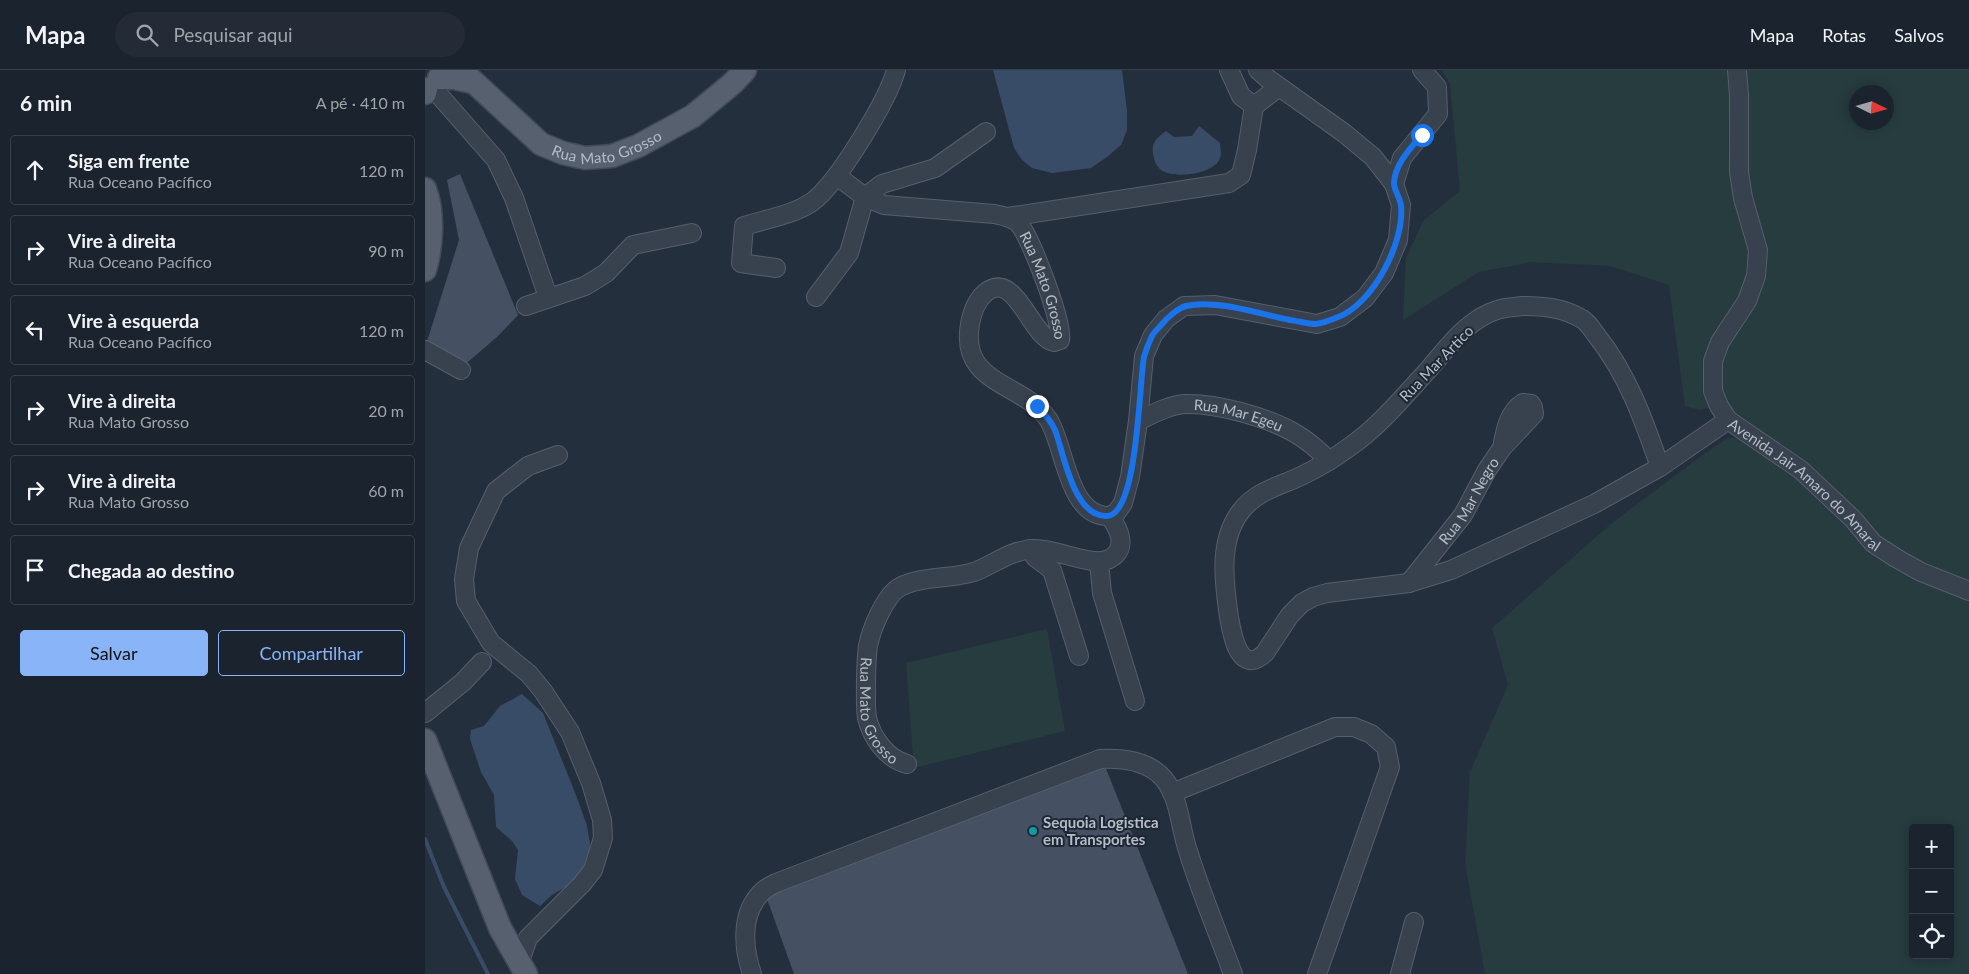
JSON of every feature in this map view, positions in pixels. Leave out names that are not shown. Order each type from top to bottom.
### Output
[{"type":"main road","name":"Rua Mato Grosso","points":[[439,82],[541,144],[563,153],[585,158],[612,156],[646,142],[693,116],[733,83],[745,70]]},
{"type":"main road","points":[[425,189],[431,224],[425,270]]},
{"type":"main road","points":[[425,740],[500,928],[524,971]]},
{"type":"street","points":[[776,268],[741,263],[744,226],[798,210],[812,202],[837,176],[889,91],[896,70]]},
{"type":"street","points":[[1229,70],[1241,96],[1254,106]]},
{"type":"street","points":[[1394,184],[1402,158],[1438,114],[1437,87],[1422,70]]},
{"type":"street","name":"Avenida Jair Amaro do Amaral","points":[[1737,70],[1739,95],[1739,172],[1743,198],[1758,250],[1757,276],[1747,301],[1720,342],[1713,361],[1713,391],[1728,420],[1801,470],[1853,519],[1873,543],[1921,572],[1969,591]]},
{"type":"street","points":[[1009,217],[1229,183],[1241,175],[1254,106],[1267,76],[1373,157],[1394,184],[1401,205],[1397,240],[1384,273],[1365,298],[1340,317],[1317,324],[1215,305],[1184,306],[1166,320],[1153,334],[1145,356],[1130,477],[1123,502],[1116,512],[1109,516],[1119,532],[1121,541],[1119,550],[1112,558],[1099,562],[1102,593],[1135,701]]},
{"type":"street","points":[[439,82],[497,160],[514,198],[548,297]]},
{"type":"street","points":[[816,297],[849,253],[865,197],[882,184],[935,168],[986,132]]},
{"type":"street","name":"Rua Mato Grosso","points":[[837,176],[865,197],[884,205],[994,214],[1009,217],[1018,223],[1025,232],[1036,256],[1059,325],[1060,340],[1054,342],[1046,339],[1017,298],[1007,290],[995,288],[986,293],[978,302],[969,330],[971,349],[977,365],[988,376],[1037,406],[1047,417],[1055,429],[1074,488],[1084,504],[1094,512],[1109,516]]},
{"type":"street","points":[[526,306],[585,286],[606,273],[633,245],[692,234]]},
{"type":"street","name":"Rua Mar Artico","points":[[1409,583],[1327,593],[1313,597],[1302,603],[1290,614],[1265,654],[1254,660],[1244,658],[1238,652],[1233,641],[1225,576],[1225,553],[1231,530],[1241,511],[1254,498],[1329,460],[1367,434],[1467,328],[1482,317],[1497,310],[1523,306],[1543,306],[1563,310],[1584,320],[1606,347],[1637,402],[1660,467]]},
{"type":"street","points":[[425,350],[461,370]]},
{"type":"street","name":"Rua Mar Egeu","points":[[1138,421],[1164,409],[1185,404],[1211,406],[1267,421],[1291,431],[1314,446],[1329,460]]},
{"type":"street","name":"Rua Mar Negro","points":[[1409,583],[1463,515],[1487,470],[1502,448],[1530,419]]},
{"type":"street","points":[[1409,583],[1451,570],[1594,504],[1660,467],[1728,420]]},
{"type":"street","points":[[524,971],[529,938],[582,884],[593,870],[603,838],[602,820],[591,783],[570,732],[543,690],[529,674],[491,643],[466,601],[464,579],[469,548],[496,491],[528,466],[557,455]]},
{"type":"street","points":[[1030,549],[1035,557],[1052,570],[1079,656]]},
{"type":"street","name":"Rua Mato Grosso","points":[[907,764],[898,762],[890,756],[876,740],[867,718],[868,646],[878,617],[889,598],[900,587],[924,580],[975,572],[1017,551],[1030,549],[1050,550],[1099,562]]},
{"type":"street","points":[[425,713],[463,682],[482,662]]},
{"type":"street","points":[[1172,793],[1335,727],[1354,727],[1371,734],[1386,748],[1390,767],[1317,974]]},
{"type":"street","points":[[752,974],[745,953],[745,931],[754,902],[763,890],[776,883],[1100,759],[1122,758],[1147,767],[1163,778],[1172,793],[1199,884],[1233,974]]},
{"type":"street","points":[[1400,974],[1414,922]]},
{"type":"green space","points":[[1442,70],[1729,70],[1728,147],[1730,172],[1746,234],[1750,259],[1749,272],[1742,294],[1721,325],[1706,358],[1704,381],[1710,408],[1699,410],[1685,406],[1669,285],[1610,266],[1532,262],[1479,272],[1403,320],[1406,258],[1423,221],[1460,191],[1450,84]]},
{"type":"green space","points":[[1746,70],[1969,70],[1969,583],[1924,566],[1878,537],[1732,412],[1724,397],[1721,388],[1721,371],[1724,357],[1730,343],[1761,292],[1765,277],[1765,250],[1749,186],[1746,139]]},
{"type":"green space","points":[[1741,437],[1767,453],[1826,501],[1969,598],[1969,974],[1485,974],[1465,863],[1470,772],[1508,685],[1492,628],[1612,523],[1728,438]]},
{"type":"green space","points":[[1047,629],[1065,731],[914,768],[906,663]]},
{"type":"water","points":[[993,70],[1122,70],[1127,111],[1127,130],[1121,145],[1091,168],[1052,173],[1032,168],[1022,160],[1014,148]]},
{"type":"water","points":[[1199,126],[1220,143],[1221,156],[1216,164],[1202,172],[1193,174],[1174,174],[1161,170],[1154,160],[1153,153],[1154,143],[1158,138],[1166,131],[1174,137],[1192,136]]},
{"type":"water","points":[[522,694],[543,713],[587,826],[591,849],[585,866],[569,885],[552,895],[540,906],[522,895],[515,879],[518,850],[512,841],[496,827],[494,795],[481,772],[470,739],[471,730],[484,726],[500,706]]},
{"type":"building","points":[[460,174],[518,315],[497,337],[462,367],[425,348],[459,240],[447,180]]},
{"type":"building","name":"Sequoia Logistica em Transportes","points":[[1105,766],[1188,974],[794,974],[766,896]]},
{"type":"waterway","points":[[425,839],[444,887],[488,974]]},
{"type":"place","name":"Sequoia Logistica em Transportes","points":[[1033,831]]},
{"type":"route","points":[[1037,406],[1055,429],[1067,471],[1074,488],[1084,504],[1094,512],[1104,516],[1109,516],[1116,512],[1123,502],[1130,477],[1145,356],[1153,334],[1166,320],[1184,306],[1215,305],[1317,324],[1340,317],[1365,298],[1384,273],[1397,240],[1401,205],[1394,184],[1402,158],[1422,135]]}]
